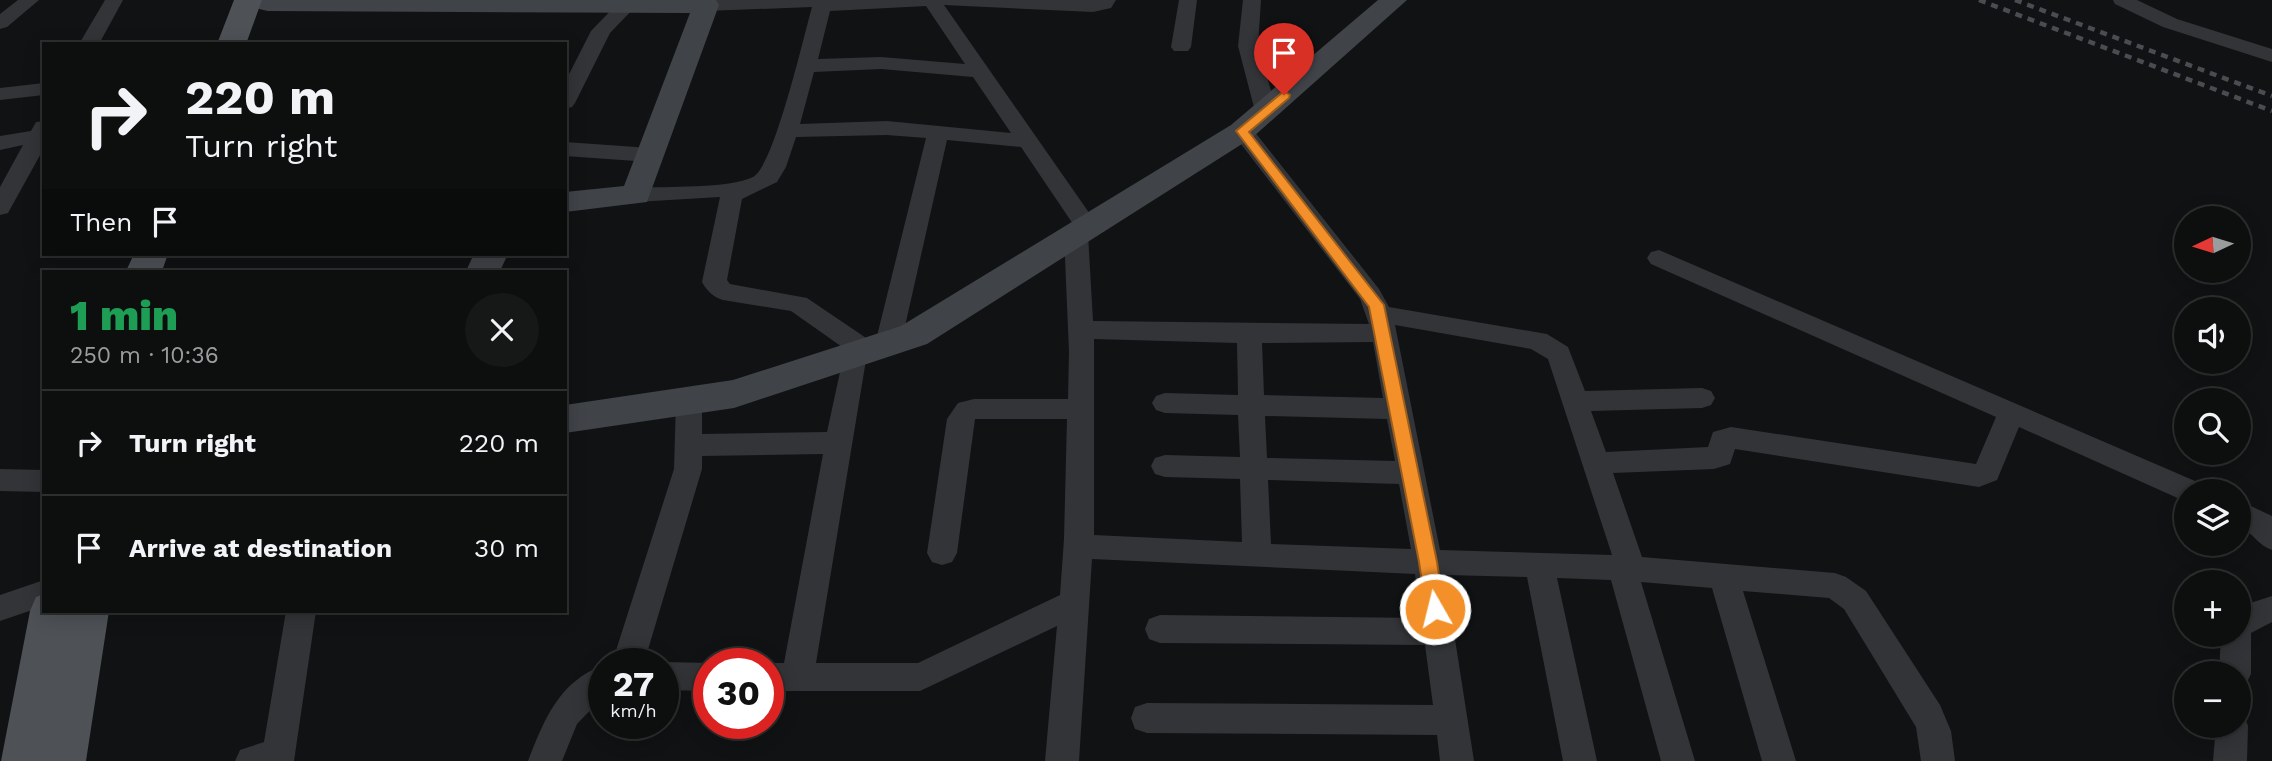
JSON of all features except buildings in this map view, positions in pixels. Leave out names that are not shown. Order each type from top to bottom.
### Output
[{"type":"main road","points":[[232,42],[262,1]]},
{"type":"main road","points":[[253,42],[262,1]]},
{"type":"main road","points":[[26,761],[52,613]]},
{"type":"main road","points":[[61,761],[87,613]]},
{"type":"street","points":[[0,23],[30,0]]},
{"type":"street","points":[[90,42],[114,0]]},
{"type":"street","points":[[931,0],[1027,141],[1081,231],[1078,546],[1062,761]]},
{"type":"street","points":[[262,1],[706,5],[940,0]]},
{"type":"street","points":[[951,0],[1099,5],[1107,0]]},
{"type":"street","points":[[1181,47],[1188,0]]},
{"type":"street","points":[[1252,0],[1248,46],[1254,121],[1370,295],[1381,323],[1428,562],[1457,761]]},
{"type":"street","points":[[567,419],[734,394],[914,335],[1254,121],[1394,0]]},
{"type":"street","points":[[2122,0],[2170,23],[2272,56]]},
{"type":"street","points":[[567,97],[601,32],[643,3]]},
{"type":"street","points":[[823,3],[787,131],[769,177],[731,197],[713,274],[717,287],[723,291],[798,304],[869,350]]},
{"type":"street","points":[[636,195],[706,5]]},
{"type":"street","points":[[805,66],[881,63],[979,71]]},
{"type":"street","points":[[0,94],[42,89]]},
{"type":"street","points":[[787,131],[887,128],[1027,141]]},
{"type":"street","points":[[0,143],[42,133]]},
{"type":"street","points":[[0,208],[42,133]]},
{"type":"street","points":[[784,674],[838,443],[939,133]]},
{"type":"street","points":[[567,149],[650,155]]},
{"type":"street","points":[[567,201],[740,190]]},
{"type":"street","points":[[1659,258],[2174,484]]},
{"type":"street","points":[[1081,330],[1249,334],[1381,323],[1527,338],[1550,346],[1565,363],[1597,463],[1678,761]]},
{"type":"street","points":[[1249,334],[1257,556]]},
{"type":"street","points":[[1577,401],[1702,398]]},
{"type":"street","points":[[633,648],[688,469],[689,401]]},
{"type":"street","points":[[1165,403],[1251,403],[1398,409]]},
{"type":"street","points":[[942,553],[960,419],[963,414],[974,409],[1081,409]]},
{"type":"street","points":[[1597,463],[1714,458],[1720,456],[1723,439],[1731,438],[1979,476],[1987,472],[2011,413]]},
{"type":"street","points":[[690,445],[838,443]]},
{"type":"street","points":[[1165,466],[1410,473]]},
{"type":"street","points":[[0,480],[42,481]]},
{"type":"street","points":[[2251,518],[2260,522],[2272,538]]},
{"type":"street","points":[[1078,546],[1257,556],[1627,569],[1827,585],[1843,589],[1849,594],[1932,723],[1938,761]]},
{"type":"street","points":[[1539,565],[1580,761]]},
{"type":"street","points":[[1724,577],[1779,761]]},
{"type":"street","points":[[0,608],[42,594]]},
{"type":"street","points":[[784,678],[920,677],[1074,603]]},
{"type":"street","points":[[2251,616],[2272,609]]},
{"type":"street","points":[[269,758],[301,613]]},
{"type":"street","points":[[1160,629],[1438,632]]},
{"type":"street","points":[[545,761],[563,715],[588,689]]},
{"type":"street","points":[[1147,718],[1451,720]]},
{"type":"street","points":[[2230,761],[2231,738]]},
{"type":"railway","points":[[1979,0],[2272,111]]},
{"type":"railway","points":[[2015,0],[2272,96]]},
{"type":"route","points":[[1284,95],[1242,131],[1377,305],[1435,609]]}]
